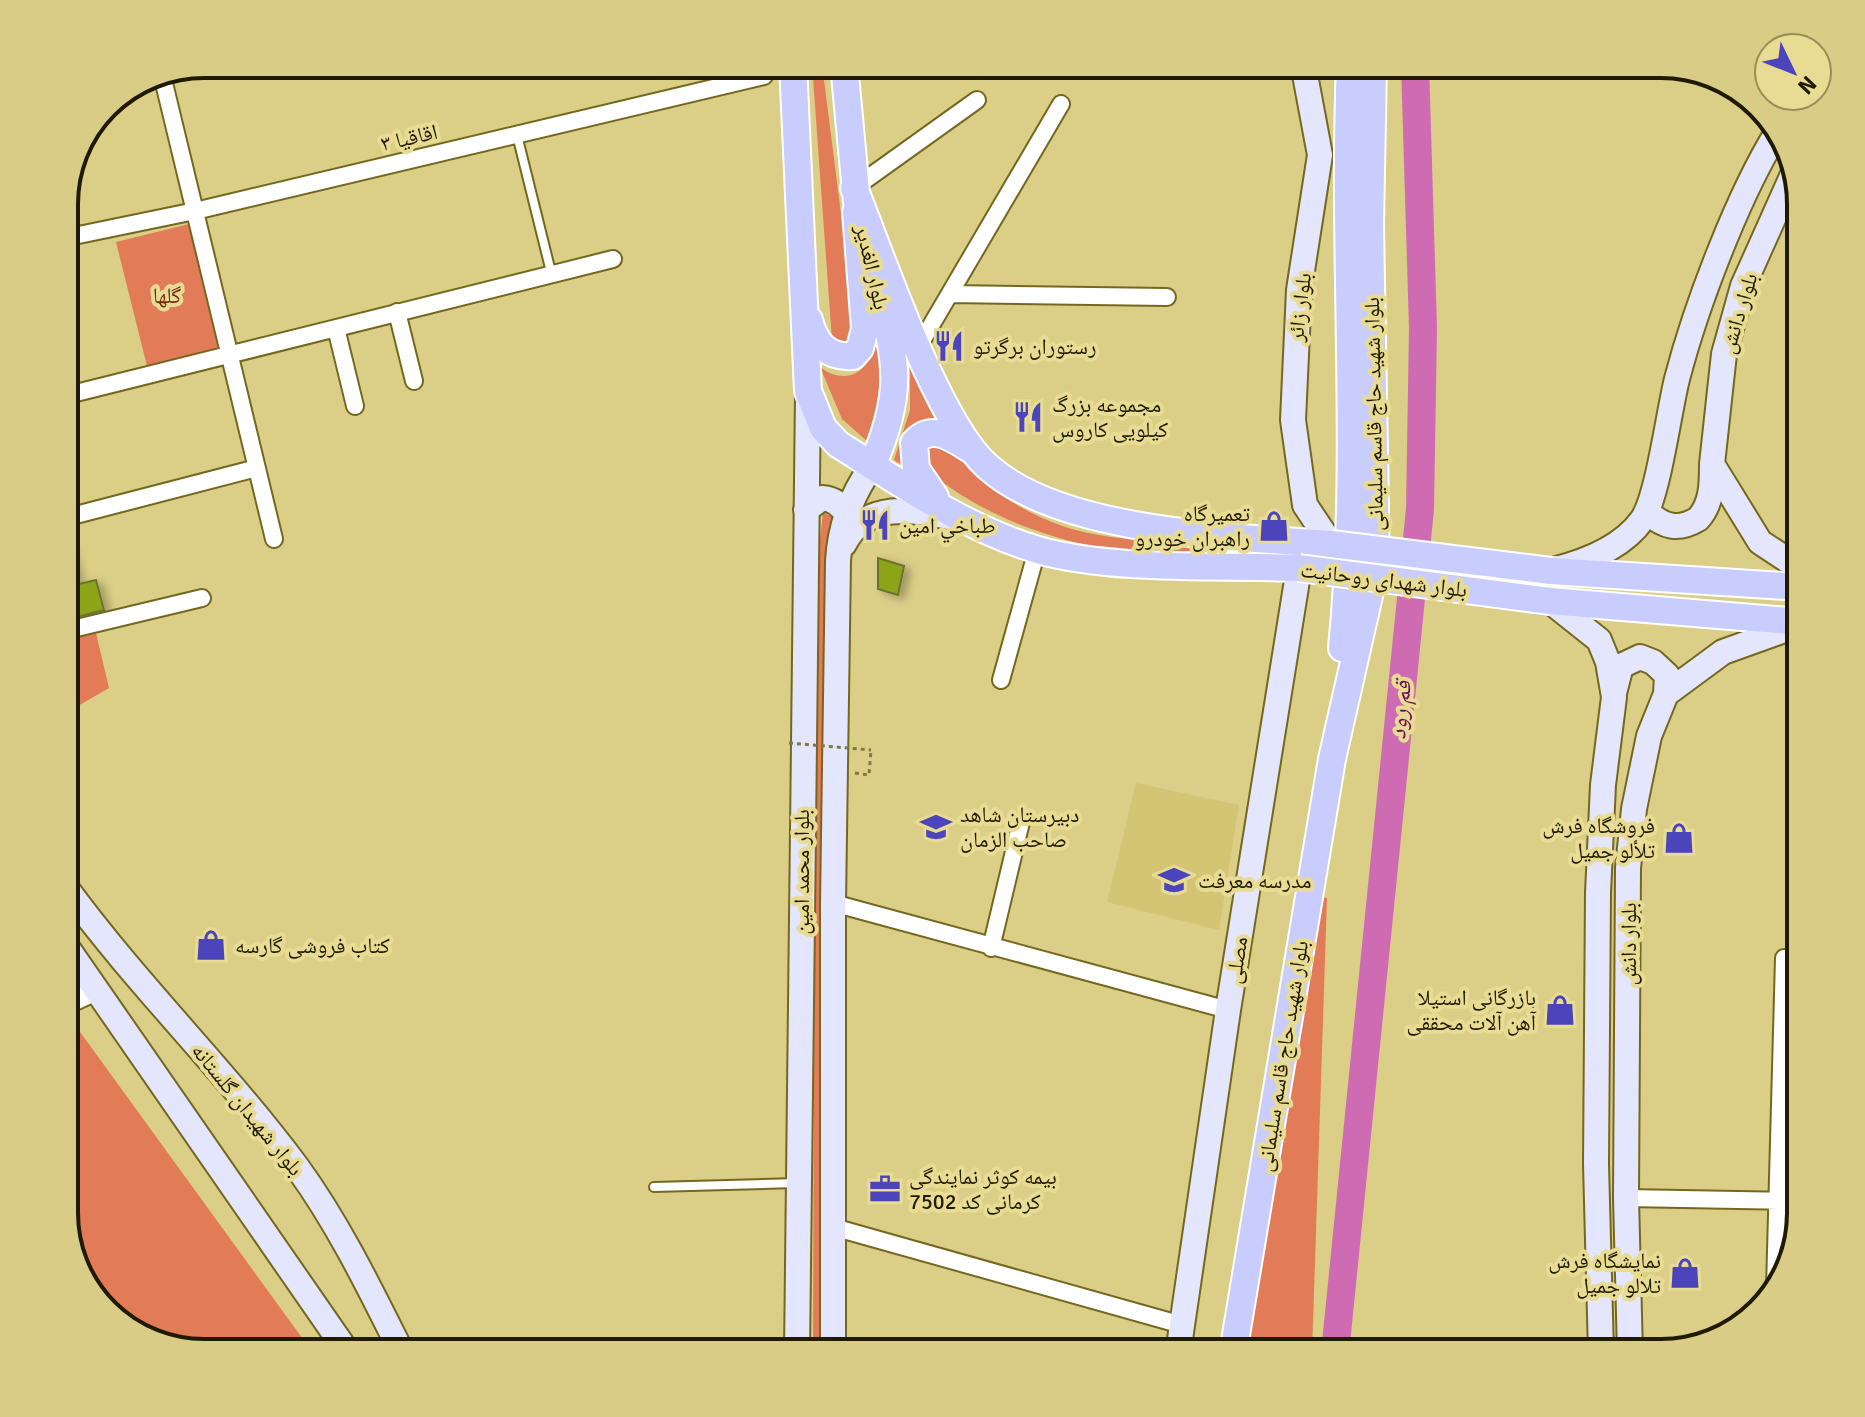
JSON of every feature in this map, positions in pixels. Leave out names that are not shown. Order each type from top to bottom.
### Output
[{"type":"main road","points":[[794,78],[808,391]]},
{"type":"main road","name":"بلوار الغدیر","points":[[845,78],[854,188],[897,373],[893,412],[872,466]]},
{"type":"main road","name":"بلوار زائر","points":[[1306,78],[1320,155],[1299,290],[1293,420],[1305,505],[1331,544]]},
{"type":"main road","name":"بلوار شهید حاج قاسم سلیمانی","points":[[1332,759],[1351,561],[1346,190],[1350,78]]},
{"type":"main road","name":"بلوار شهید حاج قاسم سلیمانی","points":[[1235,1339],[1332,759],[1376,565],[1370,225],[1373,78]]},
{"type":"main road","name":"بلوار دانش","points":[[1772,144],[1743,202],[1686,346],[1644,517],[1661,524],[1670,527],[1698,519],[1707,507],[1712,487],[1724,354],[1743,286],[1786,192]]},
{"type":"main road","points":[[804,297],[811,326],[822,347],[836,357],[853,356],[860,348],[865,329],[854,188]]},
{"type":"main road","points":[[854,188],[919,346],[963,438],[976,454]]},
{"type":"main road","name":"بلوار شهدای روحانیت","points":[[808,391],[823,428],[838,444],[972,523],[1037,550],[1097,561],[1299,568],[1550,601],[1787,622]]},
{"type":"main road","name":"بلوار محمد امین","points":[[797,1339],[808,391]]},
{"type":"main road","points":[[939,504],[916,469],[914,443],[922,434],[932,432],[954,439],[976,454]]},
{"type":"main road","name":"بلوار شهدای روحانیت","points":[[976,454],[1008,482],[1074,514],[1248,538],[1331,544],[1551,571],[1787,586]]},
{"type":"main road","points":[[1712,464],[1760,542],[1787,560]]},
{"type":"main road","name":"بلوار محمد امین","points":[[833,1339],[833,903],[838,561],[840,533],[860,483],[872,466]]},
{"type":"main road","points":[[806,510],[822,498],[831,499],[843,508],[847,516]]},
{"type":"main road","points":[[838,561],[846,538],[869,517],[905,511],[972,523]]},
{"type":"main road","points":[[1551,571],[1597,555],[1644,517]]},
{"type":"main road","name":"مصلی","points":[[1180,1339],[1228,1010],[1299,568]]},
{"type":"main road","name":"بلوار دانش","points":[[1550,601],[1599,640],[1608,662],[1614,697],[1603,785],[1598,893],[1596,1164],[1601,1339]]},
{"type":"main road","points":[[1666,694],[1723,652],[1787,628]]},
{"type":"main road","points":[[1614,697],[1621,666],[1630,659],[1640,657],[1653,662],[1667,675],[1666,694]]},
{"type":"main road","name":"بلوار دانش","points":[[1630,1339],[1626,1198],[1628,868],[1634,809],[1649,736],[1666,694]]},
{"type":"main road","name":"بلوار شهیدان گلستانه","points":[[78,904],[112,950],[246,1101],[298,1169],[362,1272],[395,1339]]},
{"type":"main road","points":[[81,980],[338,1339]]},
{"type":"street","name":"اقاقیا ۳","points":[[78,235],[195,211],[755,78]]},
{"type":"street","points":[[164,85],[274,539]]},
{"type":"street","points":[[854,188],[977,100]]},
{"type":"street","points":[[919,346],[1061,104]]},
{"type":"street","points":[[78,393],[551,272],[613,259]]},
{"type":"street","points":[[950,294],[1167,297]]},
{"type":"street","points":[[397,312],[414,381]]},
{"type":"street","points":[[336,328],[355,406]]},
{"type":"street","points":[[78,514],[257,468]]},
{"type":"street","points":[[1001,680],[1037,550]]},
{"type":"street","points":[[78,628],[202,598]]},
{"type":"street","points":[[991,948],[1021,822]]},
{"type":"street","points":[[833,903],[1228,1010]]},
{"type":"street","points":[[1775,1264],[1784,958]]},
{"type":"street","points":[[1626,1198],[1787,1201]]},
{"type":"street","points":[[833,1227],[1182,1325]]},
{"type":"lane","points":[[517,134],[551,272]]},
{"type":"lane","points":[[654,1187],[799,1183]]},
{"type":"path","points":[[789,743],[871,750],[869,775]]},
{"type":"shaded area","points":[[1136,783],[1239,805],[1219,930],[1107,902]]},
{"type":"green space","points":[[813,78],[824,78],[855,324],[855,335],[842,349],[832,340]]},
{"type":"green space","name":"گلها","points":[[189,224],[218,348],[147,366],[116,242]]},
{"type":"green space","points":[[870,309],[885,383],[869,443],[842,419],[820,367],[832,374],[845,376],[863,368],[870,350]]},
{"type":"green space","points":[[910,350],[942,424],[926,420],[915,427],[914,472],[894,460],[910,410]]},
{"type":"green space","points":[[934,443],[956,456],[1013,503],[1062,526],[1113,537],[1217,546],[1268,557],[1179,557],[1134,553],[1090,546],[1047,534],[1006,519],[966,498],[929,472],[927,445]]},
{"type":"green space","points":[[823,513],[834,517],[825,1339],[813,1339],[816,574]]},
{"type":"green space","points":[[95,629],[109,688],[78,706],[78,634]]},
{"type":"green space","points":[[1312,897],[1327,898],[1312,1339],[1243,1339]]},
{"type":"green space","points":[[78,1029],[303,1339],[179,1337],[127,1313],[99,1283],[82,1246],[78,1221]]},
{"type":"building","points":[[878,558],[904,566],[898,595],[878,589]]},
{"type":"building","points":[[78,580],[79,584],[96,580],[104,610],[78,617]]},
{"type":"waterway","name":"قم رود","points":[[1336,1339],[1420,509],[1423,328],[1415,78]]},
{"type":"place","name":"رستوران برگرتو","points":[[949,346]]},
{"type":"place","name":"مجموعه بزرگ کیلویی کاروس","points":[[1028,417]]},
{"type":"place","name":"طباخي امين","points":[[875,525]]},
{"type":"place","name":"تعمیرگاه راهبران خودرو","points":[[1274,526]]},
{"type":"place","name":"دبیرستان شاهد صاحب الزمان","points":[[936,827]]},
{"type":"place","name":"فروشگاه فرش تلألو جمیل","points":[[1679,838]]},
{"type":"place","name":"مدرسه معرفت","points":[[1174,880]]},
{"type":"place","name":"کتاب فروشی گارسه","points":[[211,945]]},
{"type":"place","name":"بازرگانی استیلا آهن آلات محققی","points":[[1560,1010]]},
{"type":"place","name":"بیمه کوثر نمایندگی کرمانی کد 7502","points":[[885,1189]]},
{"type":"place","name":"نمایشگاه فرش تلالو جمیل","points":[[1685,1273]]}]
